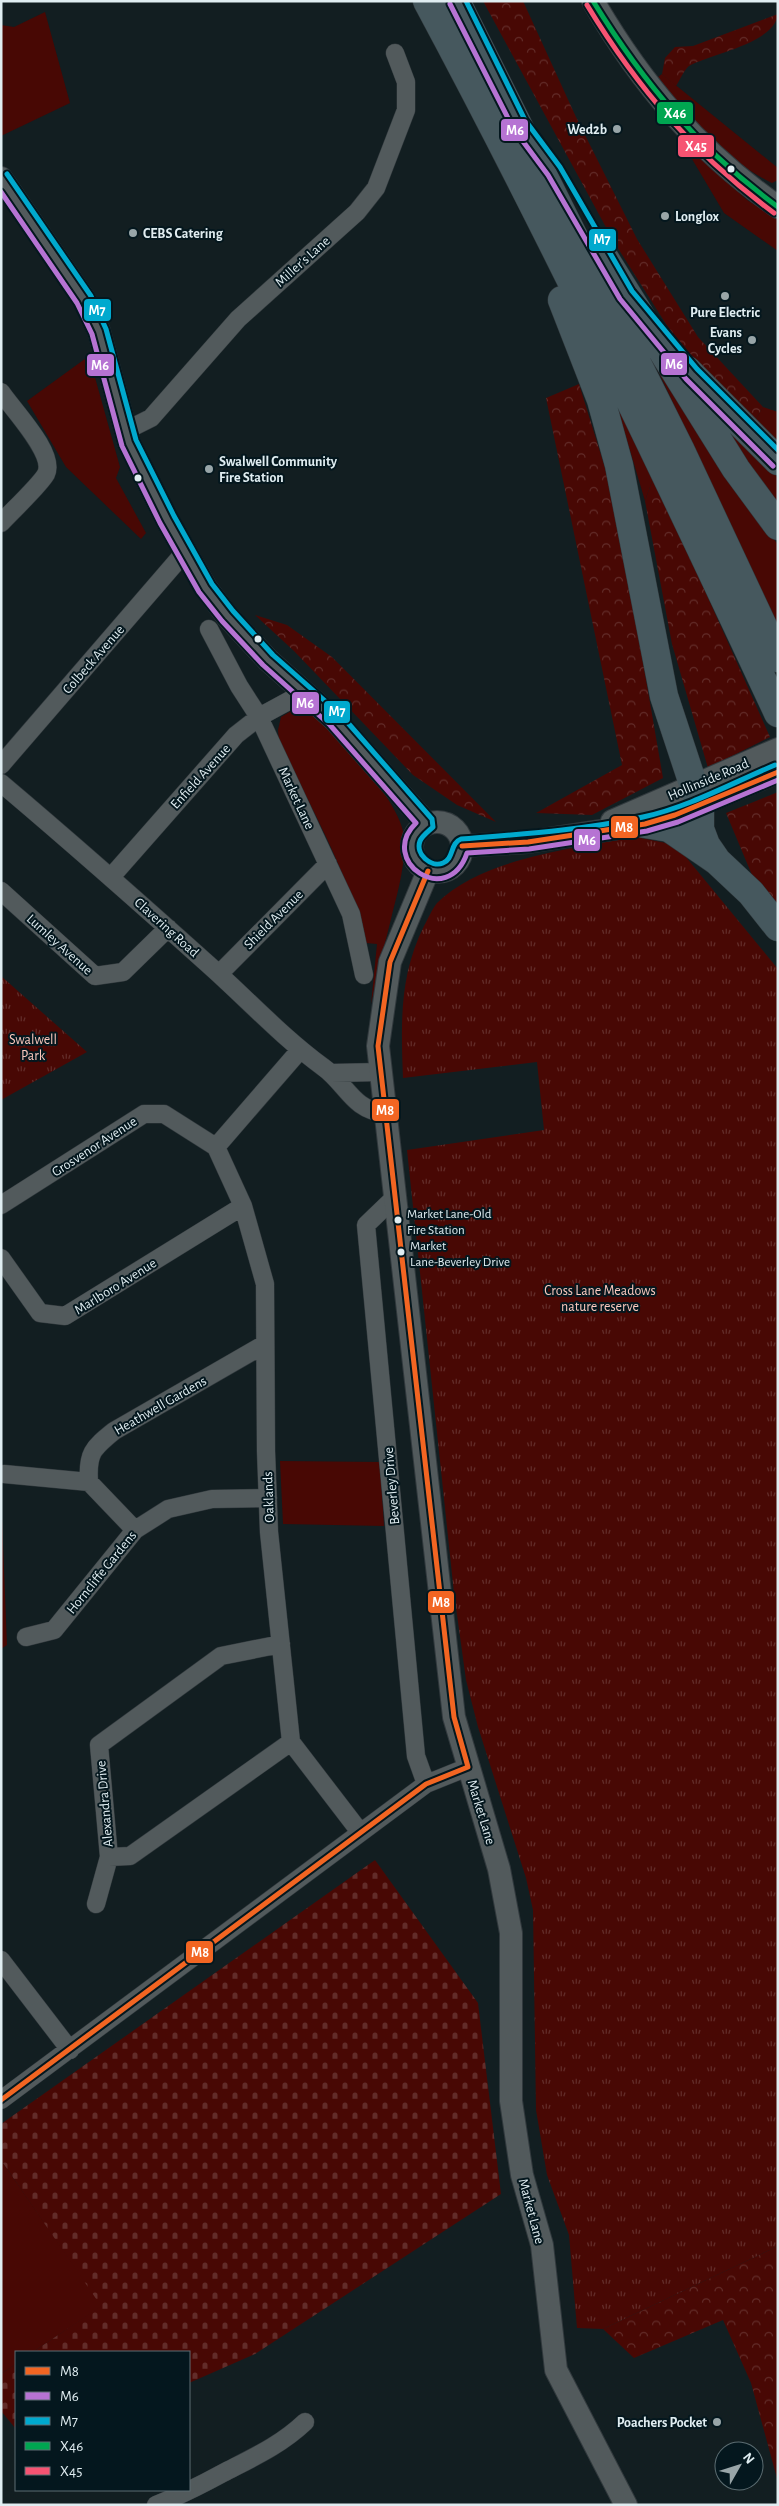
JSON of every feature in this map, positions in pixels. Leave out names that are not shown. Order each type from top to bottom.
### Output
[{"type":"highway","points":[[427,1],[489,116],[608,353],[778,713]]},
{"type":"highway","points":[[458,5],[680,449],[778,658]]},
{"type":"highway","points":[[489,116],[518,203],[574,326],[602,400],[620,474],[664,696],[708,791],[700,829],[706,845],[717,862]]},
{"type":"highway","points":[[519,124],[554,171],[626,295],[736,469],[778,526]]},
{"type":"highway","points":[[626,295],[691,374],[778,461]]},
{"type":"highway","points":[[645,824],[669,828],[717,862],[750,893],[778,927]]},
{"type":"street","points":[[592,1],[626,56],[682,126],[722,165],[778,207]]},
{"type":"street","name":"Miller's Lane","points":[[125,431],[151,418],[238,319],[357,212],[376,188],[406,110],[406,82],[395,53]]},
{"type":"street","points":[[1,178],[84,299],[99,331],[125,431],[184,553],[227,616],[268,660],[341,727],[426,824]]},
{"type":"street","points":[[1,392],[45,451],[48,463],[46,474],[1,523]]},
{"type":"street","name":"Colbeck Avenue","points":[[1,765],[184,553]]},
{"type":"street","name":"Market Lane","points":[[209,629],[239,686],[259,717],[351,914],[364,976]]},
{"type":"street","name":"Enfield Avenue","points":[[111,877],[236,735],[259,717],[304,692]]},
{"type":"street","name":"Hollinside Road","points":[[462,846],[528,842],[645,824],[708,791],[778,749]]},
{"type":"street","name":"Hollinside Road","points":[[583,833],[708,791],[778,772]]},
{"type":"street","name":"Clavering Road","points":[[2,786],[111,877],[300,1050],[331,1072],[348,1093],[371,1112],[385,1113]]},
{"type":"street","points":[[434,821],[450,825],[460,838],[462,846],[458,862],[452,867],[436,872],[428,871],[415,860],[411,843],[419,828],[426,824],[434,821]]},
{"type":"street","name":"Shield Avenue","points":[[219,974],[328,864]]},
{"type":"street","name":"Market Lane","points":[[428,871],[390,962],[378,1046],[454,1717],[499,1869],[511,1933],[511,2101],[522,2175],[542,2245],[556,2370],[626,2505]]},
{"type":"street","name":"Lumley Avenue","points":[[1,892],[95,976],[123,972],[168,928]]},
{"type":"street","points":[[216,1148],[300,1050]]},
{"type":"street","points":[[331,1072],[381,1072]]},
{"type":"street","name":"Grosvenor Avenue","points":[[1,1206],[144,1114],[164,1114],[216,1148]]},
{"type":"street","name":"Oaklands","points":[[216,1148],[243,1206],[264,1284],[268,1498],[291,1742]]},
{"type":"street","name":"Beverley Drive","points":[[394,1198],[366,1225],[416,1756],[426,1784]]},
{"type":"street","name":"Marlboro Avenue","points":[[1,1258],[40,1313],[65,1316],[243,1206]]},
{"type":"street","name":"Heathwell Gardens","points":[[88,1482],[93,1449],[114,1431],[265,1344]]},
{"type":"street","points":[[4,1474],[88,1482],[134,1530]]},
{"type":"street","name":"Horncliffe Gardens","points":[[26,1637],[54,1630],[134,1530],[168,1509],[203,1501],[268,1498]]},
{"type":"street","name":"Alexandra Drive","points":[[281,1644],[221,1656],[99,1745],[109,1857],[130,1856],[291,1742]]},
{"type":"street","points":[[291,1742],[360,1832]]},
{"type":"street","points":[[1,2100],[426,1784],[468,1767]]},
{"type":"street","points":[[96,1904],[109,1857]]},
{"type":"street","points":[[1,1960],[70,2050]]},
{"type":"street","points":[[190,2490],[288,2438],[305,2422]]},
{"type":"street","points":[[156,2505],[189,2491]]},
{"type":"green space","points":[[483,1],[523,1],[576,117],[637,239],[698,337],[763,407],[752,425],[678,343],[614,242]]},
{"type":"green space","points":[[45,12],[70,103],[1,136],[1,25],[14,27]]},
{"type":"green space","points":[[778,14],[774,24],[766,33],[741,46],[689,66],[676,86],[662,74],[665,58],[675,47],[693,46]]},
{"type":"green space","points":[[662,74],[778,168],[778,180],[772,183],[740,163],[724,150],[695,122],[669,91],[658,77]]},
{"type":"green space","points":[[699,156],[747,200],[778,219],[778,251],[724,213],[692,159]]},
{"type":"green space","points":[[89,356],[120,467],[116,478],[146,533],[141,539],[66,467],[27,401]]},
{"type":"green space","points":[[652,358],[778,545],[778,627]]},
{"type":"green space","points":[[607,373],[654,476],[645,501]]},
{"type":"green space","points":[[579,384],[615,500],[663,778],[592,815],[536,813],[622,765],[546,398]]},
{"type":"green space","points":[[763,407],[778,412],[778,448],[752,425]]},
{"type":"green space","points":[[719,422],[775,473],[778,480],[778,506]]},
{"type":"green space","points":[[654,476],[770,737],[708,768],[672,644],[645,501]]},
{"type":"green space","points":[[255,615],[287,625],[332,657],[496,822],[457,805],[413,775],[294,651]]},
{"type":"green space","points":[[306,708],[349,750],[379,786],[400,822],[404,837],[404,859],[400,880],[371,1004],[377,944],[366,943],[339,865],[279,741],[278,730],[281,717],[293,710]]},
{"type":"green space","points":[[778,792],[778,904],[752,875],[726,813]]},
{"type":"green space","name":"Cross Lane Meadows nature reserve","points":[[636,837],[676,845],[778,969],[778,2246],[603,2329],[577,2328],[569,2235],[547,2175],[536,2110],[533,1910],[526,1878],[478,1727],[466,1680],[454,1593],[407,1150],[544,1130],[537,1062],[403,1078],[402,1019],[406,982],[416,945],[435,905],[456,888],[478,875],[530,857]]},
{"type":"green space","name":"Swalwell Park","points":[[1,976],[87,1052],[1,1100]]},
{"type":"green space","points":[[280,1461],[380,1462],[384,1526],[283,1524]]},
{"type":"green space","points":[[1,1493],[7,1645],[1,1649]]},
{"type":"green space","points":[[375,1860],[478,2003],[501,2194],[255,2354],[190,2383],[190,2351],[34,2351],[101,2306],[1,2160],[1,2124]]},
{"type":"green space","points":[[1,2160],[102,2306],[34,2351],[15,2351],[15,2365],[1,2374]]},
{"type":"green space","points":[[778,2246],[778,2482],[751,2383],[723,2320],[634,2358],[603,2329]]},
{"type":"green space","points":[[15,2365],[15,2428],[1,2411],[1,2374]]},
{"type":"transit line","name":"M7","points":[[466,1],[525,120],[560,167],[632,291],[697,369],[778,450]]},
{"type":"transit line","name":"X46","points":[[593,1],[632,60],[675,113],[723,162],[778,207]]},
{"type":"transit line","name":"M6","points":[[450,4],[513,128],[548,175],[620,299],[686,379],[773,466]]},
{"type":"transit line","name":"X45","points":[[587,5],[626,65],[670,118],[718,167],[774,213]]},
{"type":"transit line","name":"M7","points":[[7,174],[91,296],[106,329],[136,440],[174,516],[212,584],[233,611],[273,655],[341,715],[432,819],[433,827],[422,837],[419,846],[425,859],[434,864],[443,863],[449,858],[455,844],[461,839],[576,828],[660,813],[694,801],[775,765]]},
{"type":"transit line","name":"M6","points":[[1,192],[77,303],[92,334],[122,446],[160,523],[199,592],[222,621],[263,665],[330,725],[416,823],[406,837],[405,852],[410,864],[420,873],[432,878],[446,877],[458,869],[467,853],[529,849],[647,831],[678,822],[778,780]]},
{"type":"transit line","name":"M8","points":[[462,846],[528,842],[645,824],[675,815],[778,772]]},
{"type":"transit line","name":"M8","points":[[1,2100],[426,1784],[468,1767],[454,1717],[378,1046],[390,962],[428,871]]},
{"type":"place","name":"Wed2b","points":[[617,129]]},
{"type":"place","name":"Longlox","points":[[665,216]]},
{"type":"place","name":"CEBS Catering","points":[[133,233]]},
{"type":"place","name":"Pure Electric","points":[[725,296]]},
{"type":"place","name":"Evans Cycles","points":[[752,340]]},
{"type":"place","name":"Swalwell Community Fire Station","points":[[209,469]]},
{"type":"place","name":"Market Lane-Old Fire Station","points":[[398,1220]]},
{"type":"place","name":"Market Lane-Beverley Drive","points":[[401,1252]]},
{"type":"place","name":"Poachers Pocket","points":[[717,2422]]}]
